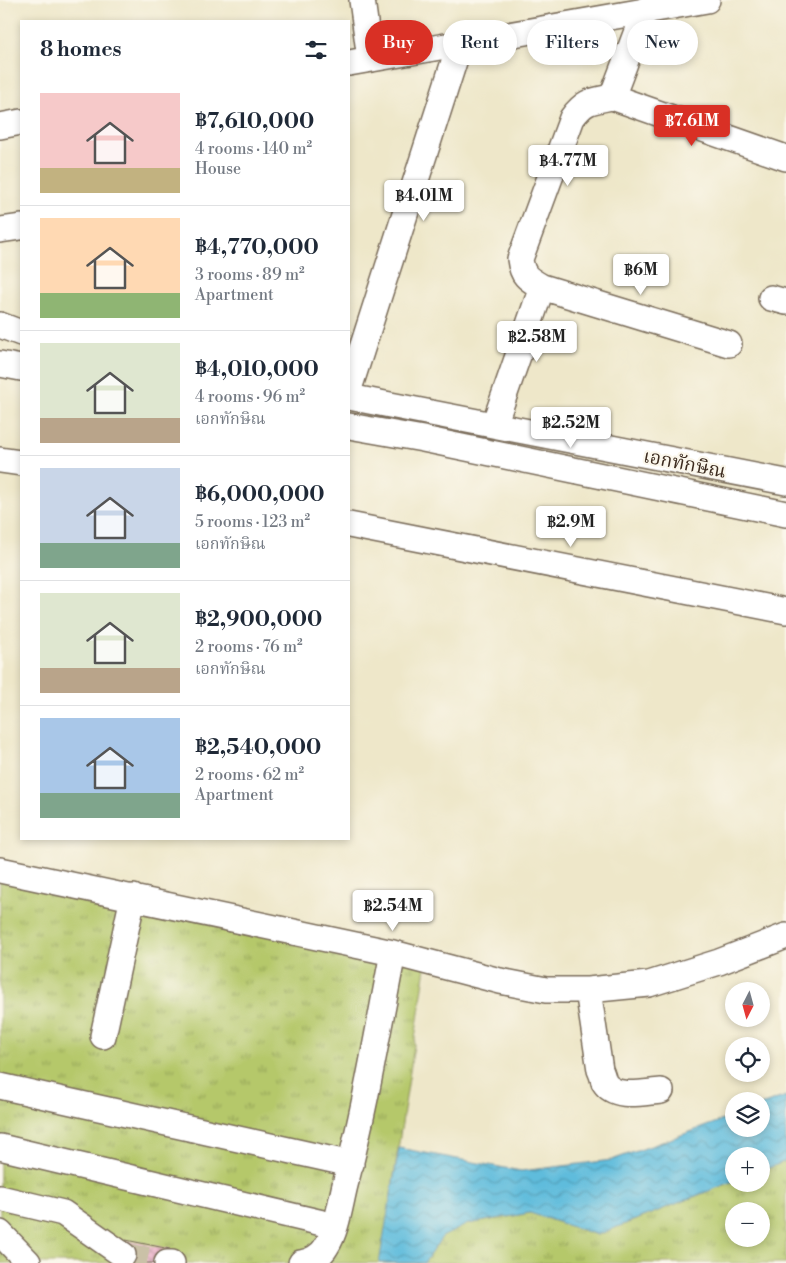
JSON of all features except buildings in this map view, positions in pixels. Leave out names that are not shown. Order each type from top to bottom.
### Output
[{"type":"street","points":[[362,0],[359,61],[443,46]]},
{"type":"street","points":[[517,33],[707,0]]},
{"type":"street","points":[[612,97],[644,10]]},
{"type":"street","points":[[350,386],[453,65]]},
{"type":"street","points":[[729,344],[542,287],[527,278],[521,268],[520,259],[568,127],[580,106],[587,102],[612,97],[786,158]]},
{"type":"street","points":[[0,126],[20,122]]},
{"type":"street","points":[[0,230],[20,227]]},
{"type":"street","points":[[494,425],[542,287]]},
{"type":"street","points":[[0,325],[20,333]]},
{"type":"street","points":[[0,364],[20,368]]},
{"type":"street","name":"เอกทักษิณ","points":[[350,397],[786,482]]},
{"type":"street","points":[[350,426],[432,441],[786,514]]},
{"type":"street","points":[[0,460],[20,463]]},
{"type":"street","points":[[350,524],[786,611]]},
{"type":"street","points":[[0,870],[393,953],[500,981],[546,990],[588,990],[649,984],[720,962],[786,936]]},
{"type":"street","points":[[103,1036],[132,897]]},
{"type":"street","points":[[301,1263],[318,1256],[326,1248],[335,1226],[351,1164],[393,953]]},
{"type":"street","points":[[588,990],[600,1070],[605,1083],[614,1091],[628,1094],[661,1091]]},
{"type":"street","points":[[0,1086],[351,1164]]},
{"type":"street","points":[[0,1147],[335,1226]]},
{"type":"street","points":[[0,1198],[63,1214],[122,1255]]},
{"type":"street","points":[[0,1233],[28,1262]]},
{"type":"street","points":[[166,1263],[172,1263]]},
{"type":"green space","points":[[0,869],[427,961],[388,1214],[468,1224],[530,1213],[597,1235],[725,1185],[725,1192],[770,1192],[770,1167],[786,1161],[786,1263],[0,1263]]},
{"type":"water","points":[[786,1096],[786,1161],[770,1167],[770,1147],[725,1147],[725,1185],[597,1235],[530,1213],[468,1224],[442,1237],[424,1263],[379,1263],[399,1148],[521,1171],[612,1160],[725,1119],[725,1137],[770,1137],[770,1102]]},
{"type":"tunnel","points":[[123,1255],[167,1263]]}]
